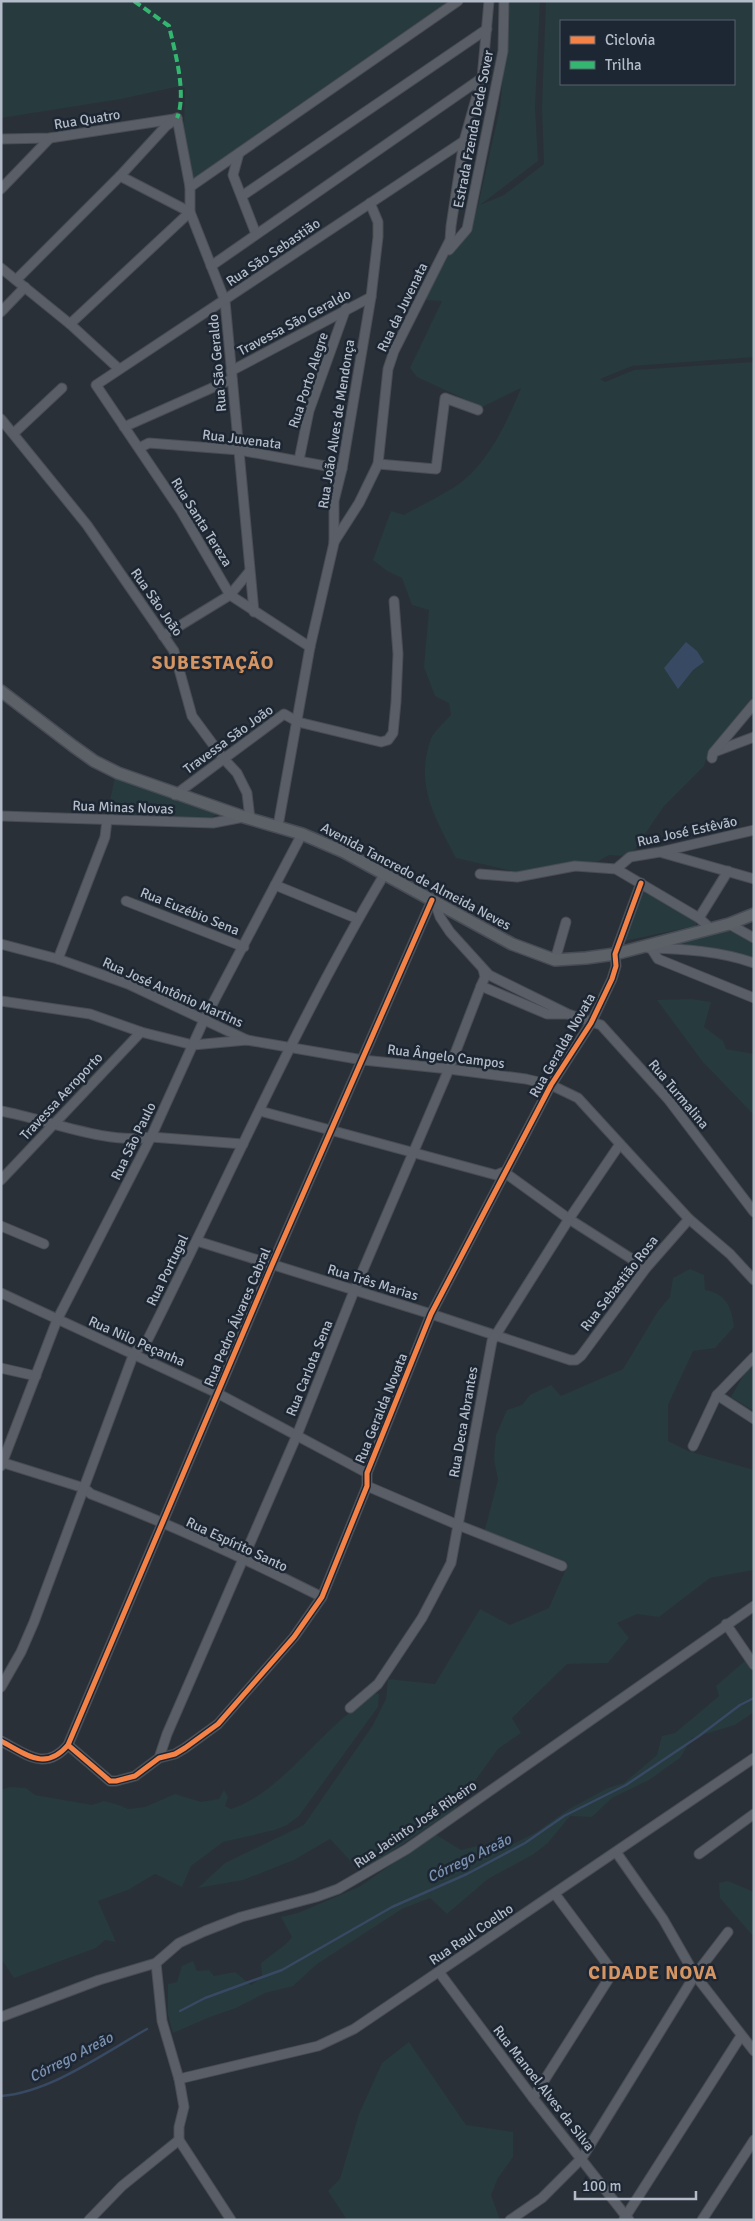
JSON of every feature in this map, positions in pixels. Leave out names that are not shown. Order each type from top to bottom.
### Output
[{"type":"main road","name":"Avenida Tancredo de Almeida Neves","points":[[1,691],[94,761],[118,773],[175,795],[302,834],[344,852],[512,944],[555,960],[586,958],[646,948],[729,924],[754,914]]},
{"type":"street","points":[[190,187],[458,1]]},
{"type":"street","name":"Rua da Juvenata","points":[[334,543],[359,503],[378,464],[388,369],[394,351],[450,240],[450,226],[464,140],[482,78],[489,1]]},
{"type":"street","name":"Estrada Fzenda Dede Sover","points":[[445,253],[467,229],[503,52],[504,1]]},
{"type":"street","points":[[242,196],[487,29]]},
{"type":"street","points":[[211,266],[482,78]]},
{"type":"street","points":[[16,280],[120,176],[166,126],[177,118]]},
{"type":"street","name":"Rua Quatro","points":[[1,139],[50,138],[177,118]]},
{"type":"street","name":"Rua São Geraldo","points":[[177,118],[190,187],[190,212],[225,301],[254,612]]},
{"type":"street","points":[[1,189],[50,138]]},
{"type":"street","name":"Rua São Sebastião","points":[[96,385],[225,301],[464,140]]},
{"type":"street","points":[[239,153],[232,175],[256,234]]},
{"type":"street","points":[[70,324],[190,212],[120,176]]},
{"type":"street","name":"Rua João Alves de Mendonça","points":[[278,826],[310,647],[334,543],[334,501],[342,469],[371,296],[378,222],[370,203]]},
{"type":"street","points":[[1,268],[70,324],[119,369]]},
{"type":"street","points":[[1,312],[25,287]]},
{"type":"street","name":"Travessa São Geraldo","points":[[124,427],[232,375],[346,308],[371,296]]},
{"type":"street","name":"Rua Porto Alegre","points":[[298,460],[309,411],[346,308]]},
{"type":"street","name":"Rua Santa Tereza","points":[[96,385],[181,511],[230,595],[310,647]]},
{"type":"street","points":[[14,433],[62,388]]},
{"type":"street","points":[[378,464],[436,469],[445,398],[478,410]]},
{"type":"street","name":"Rua São João","points":[[1,419],[88,525],[174,650],[192,716],[223,758],[237,773],[247,794],[247,818]]},
{"type":"street","name":"Rua Juvenata","points":[[139,448],[148,443],[239,450],[342,469]]},
{"type":"street","points":[[163,636],[230,595],[249,572]]},
{"type":"street","points":[[298,722],[381,742],[391,737],[396,702],[398,654],[394,601]]},
{"type":"street","points":[[753,708],[731,730],[712,756],[739,742],[754,737]]},
{"type":"street","name":"Travessa São João","points":[[175,795],[284,714],[298,722]]},
{"type":"street","points":[[731,730],[733,737],[739,742]]},
{"type":"street","name":"Rua Minas Novas","points":[[1,816],[213,823],[247,818]]},
{"type":"street","points":[[58,959],[105,837],[107,820]]},
{"type":"street","name":"Rua José Estêvão","points":[[616,869],[630,857],[753,831]]},
{"type":"street","name":"Rua São Paulo","points":[[2,1463],[57,1320],[152,1136],[204,1020],[244,948],[302,834]]},
{"type":"street","points":[[660,852],[754,879]]},
{"type":"street","points":[[480,874],[517,878],[575,866],[616,869],[698,918],[710,928]]},
{"type":"street","points":[[698,918],[728,871]]},
{"type":"street","name":"Rua Portugal","points":[[1,1687],[26,1641],[134,1353],[148,1339],[260,1111],[289,1047],[384,875]]},
{"type":"street","name":"Rua Geralda Novata","points":[[68,1745],[106,1778],[116,1782],[135,1776],[159,1758],[175,1754],[218,1724],[294,1637],[322,1597],[367,1486],[367,1473],[431,1314],[504,1172],[551,1086],[592,1023],[612,979],[616,966],[615,954],[641,883]]},
{"type":"street","points":[[275,885],[358,919]]},
{"type":"street","name":"Rua Euzébio Sena","points":[[126,901],[244,948]]},
{"type":"street","name":"Rua Turmalina","points":[[434,901],[440,917],[450,932],[486,972],[568,1014],[601,1025],[668,1099],[754,1212]]},
{"type":"street","name":"Rua Pedro Álvares Cabral","points":[[68,1745],[272,1265],[434,901]]},
{"type":"street","points":[[555,960],[566,922]]},
{"type":"street","points":[[729,924],[754,938]]},
{"type":"street","name":"Rua José Antônio Martins","points":[[1,944],[58,959],[128,984],[247,1040]]},
{"type":"street","points":[[646,948],[681,948],[728,956],[754,963]]},
{"type":"street","points":[[646,948],[658,959],[754,998]]},
{"type":"street","points":[[482,986],[486,972]]},
{"type":"street","name":"Rua Turmalina","points":[[482,986],[547,1014],[568,1014]]},
{"type":"street","name":"Rua Carlota Sena","points":[[159,1758],[167,1734],[297,1435],[354,1291],[449,1069],[482,986]]},
{"type":"street","name":"Rua Ângelo Campos","points":[[1,1002],[90,1014],[141,1032],[193,1045],[247,1040],[363,1060],[526,1079],[551,1086],[578,1098],[689,1218],[730,1254],[754,1280]]},
{"type":"street","name":"Travessa Aeroporto","points":[[1,1180],[141,1032]]},
{"type":"street","points":[[1,1111],[53,1125],[139,1139],[152,1136],[243,1144]]},
{"type":"street","points":[[260,1111],[496,1175],[504,1172],[569,1219],[646,1268]]},
{"type":"street","name":"Rua Deca Abrantes","points":[[350,1708],[378,1684],[422,1618],[451,1563],[492,1341],[495,1334],[620,1144]]},
{"type":"street","name":"Rua Sebastião Rosa","points":[[570,1360],[576,1360],[582,1356],[646,1268],[689,1218]]},
{"type":"street","points":[[1,1226],[44,1244]]},
{"type":"street","name":"Rua Três Marias","points":[[197,1241],[495,1334],[570,1360]]},
{"type":"street","name":"Rua Nilo Peçanha","points":[[1,1293],[217,1393],[367,1473]]},
{"type":"street","points":[[693,1446],[717,1396],[754,1357]]},
{"type":"street","points":[[1,1368],[36,1376]]},
{"type":"street","points":[[717,1396],[754,1419]]},
{"type":"street","name":"Rua Espírito Santo","points":[[2,1463],[84,1488],[91,1494],[164,1522],[243,1557],[322,1597]]},
{"type":"street","points":[[367,1486],[458,1525],[562,1566]]},
{"type":"street","name":"Rua Jacinto José Ribeiro","points":[[1,2017],[99,1980],[156,1963],[179,1943],[241,1917],[316,1898],[357,1879],[407,1849],[754,1606]]},
{"type":"street","points":[[726,1624],[754,1665]]},
{"type":"street","points":[[1,1741],[40,1759],[56,1757],[68,1745]]},
{"type":"street","name":"Rua Raul Coelho","points":[[180,2080],[318,2046],[354,2029],[754,1758]]},
{"type":"street","points":[[699,1854],[754,1814]]},
{"type":"street","points":[[616,1852],[663,1919],[695,1975],[754,2051]]},
{"type":"street","points":[[533,2098],[613,1972],[555,1894]]},
{"type":"street","points":[[510,2220],[542,2198],[582,2158],[695,1975],[728,1932]]},
{"type":"street","points":[[156,1963],[162,2021],[180,2080],[184,2107],[179,2127],[179,2140],[231,2220]]},
{"type":"street","name":"Rua Manoel Alves da Silva","points":[[439,1972],[626,2218]]},
{"type":"street","points":[[626,2218],[742,2036]]},
{"type":"street","points":[[89,2220],[122,2186],[179,2140]]},
{"type":"street","points":[[702,2220],[754,2140]]},
{"type":"green space","points":[[1,1],[452,1],[282,120],[191,180],[184,126],[185,88],[176,87],[121,99],[1,118]]},
{"type":"green space","points":[[510,1],[540,1],[535,107],[538,161],[480,205],[504,195],[544,164],[542,106],[546,1],[754,1],[754,357],[632,366],[600,379],[605,382],[634,370],[754,362],[754,697],[709,750],[704,766],[664,806],[633,852],[625,856],[609,855],[597,862],[574,862],[516,872],[456,858],[441,829],[426,787],[426,756],[432,736],[451,715],[449,703],[435,696],[424,667],[429,610],[412,605],[402,578],[387,571],[373,560],[391,511],[404,515],[458,485],[474,471],[498,437],[521,388],[482,407],[417,377],[410,368],[442,301],[424,300],[449,255],[470,229],[478,206],[500,108]]},
{"type":"green space","points":[[115,777],[152,792],[220,812],[210,819],[107,815]]},
{"type":"green space","points":[[644,890],[697,921],[696,926],[624,941]]},
{"type":"green space","points":[[728,930],[754,943],[754,959],[701,946],[668,945]]},
{"type":"green space","points":[[691,999],[711,1002],[704,1027],[723,1041],[726,1049],[754,1054],[754,1115],[703,1062],[657,1000]]},
{"type":"green space","points":[[690,1269],[704,1275],[705,1290],[718,1294],[727,1303],[732,1314],[734,1327],[715,1348],[693,1351],[668,1405],[668,1441],[688,1451],[754,1470],[754,1570],[710,1578],[659,1617],[637,1614],[617,1623],[629,1638],[608,1663],[567,1664],[512,1718],[521,1733],[498,1749],[455,1809],[361,1872],[330,1839],[294,1860],[243,1880],[198,1888],[225,1863],[304,1825],[373,1725],[386,1699],[388,1679],[435,1684],[480,1609],[510,1625],[549,1608],[568,1564],[484,1533],[498,1480],[494,1459],[496,1435],[507,1410],[522,1405],[530,1395],[551,1385],[561,1396],[623,1369],[658,1311],[670,1297],[673,1278]]},
{"type":"green space","points":[[754,1364],[754,1411],[731,1397],[746,1371]]},
{"type":"green space","points":[[747,1659],[754,1669],[754,1712],[735,1725],[692,1738],[680,1758],[649,1780],[612,1798],[592,1817],[570,1816],[548,1843],[534,1854],[488,1879],[447,1914],[430,1898],[402,1909],[317,1964],[293,1986],[265,1993],[236,2008],[173,2033],[168,2015],[168,1984],[177,1982],[182,1966],[193,1961],[197,1971],[209,1970],[214,1976],[235,1972],[251,1985],[262,1977],[261,1963],[286,1944],[292,1937],[281,1917],[298,1913],[359,1887],[435,1834],[461,1850],[490,1843],[493,1854],[535,1833],[569,1809],[608,1788],[624,1783],[657,1755],[662,1736],[675,1733],[719,1696],[716,1686]]},
{"type":"green space","points":[[372,1693],[379,1694],[378,1707],[299,1816],[287,1825],[275,1830],[223,1842],[191,1866],[182,1887],[155,1874],[128,1890],[98,1901],[116,1942],[105,1940],[96,1948],[14,1978],[1,1959],[1,1790],[10,1787],[26,1788],[35,1795],[92,1805],[104,1801],[128,1809],[145,1807],[175,1794],[201,1802],[219,1799],[224,1790],[228,1797],[225,1806],[231,1809],[259,1795],[271,1786]]},
{"type":"green space","points":[[728,1881],[754,1892],[754,1937],[720,1898],[719,1883]]},
{"type":"green space","points":[[409,2042],[466,2125],[513,2132],[513,2157],[498,2178],[491,2195],[500,2220],[347,2220],[328,2191],[340,2179],[359,2114],[382,2063]]},
{"type":"water","points":[[686,642],[697,651],[704,662],[693,670],[678,689],[664,668]]},
{"type":"waterway","name":"Córrego Areão","points":[[180,2011],[205,1998],[282,1970],[392,1907],[467,1874],[525,1843],[564,1816],[626,1785],[699,1736],[740,1705],[754,1698]]},
{"type":"waterway","name":"Córrego Areão","points":[[1,2096],[20,2093],[58,2079],[95,2060],[147,2029]]},
{"type":"marked path","points":[[134,1],[169,26],[177,60],[180,85],[181,97],[177,118]]},
{"type":"cycle path","points":[[1,1741],[27,1755],[43,1759],[51,1758],[60,1753],[68,1745],[110,1781],[135,1776],[159,1758],[175,1754],[185,1748],[218,1724],[294,1637],[322,1597],[367,1486],[367,1473],[431,1314],[551,1085],[591,1023],[612,979],[616,966],[615,954],[641,883]]},
{"type":"cycle path","points":[[68,1745],[272,1265],[432,900]]},
{"type":"district","name":"SUBESTAÇÃO","points":[[213,662]]},
{"type":"district","name":"CIDADE NOVA","points":[[653,1972]]}]
